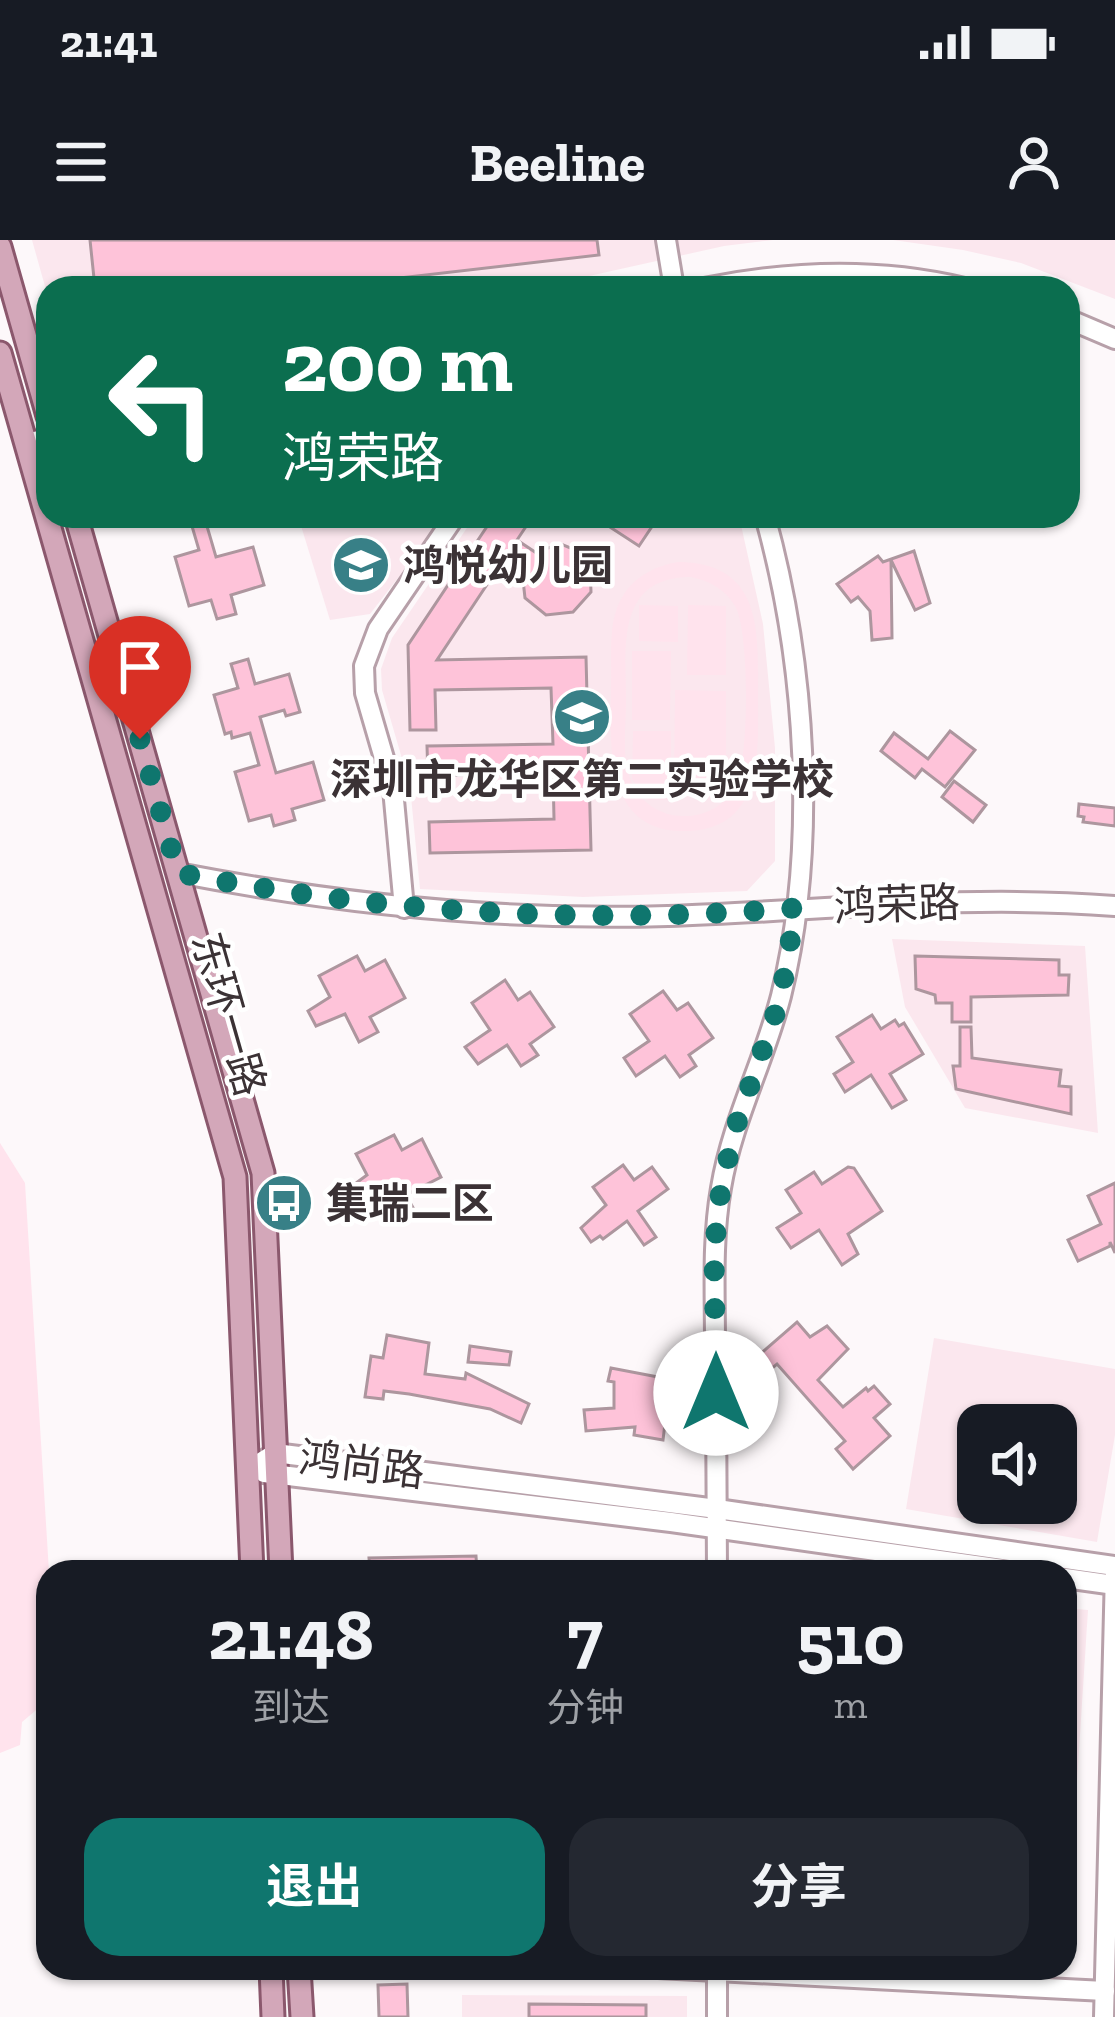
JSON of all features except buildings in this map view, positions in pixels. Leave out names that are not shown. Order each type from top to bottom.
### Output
[{"type":"main road","points":[[0,247],[36,374]]},
{"type":"main road","name":"东环一路","points":[[0,353],[36,481]]},
{"type":"main road","name":"东环一路","points":[[49,528],[235,1177],[252,1560]]},
{"type":"main road","name":"东环一路","points":[[79,528],[262,1173],[280,1560]]},
{"type":"main road","points":[[271,1980],[273,2017]]},
{"type":"main road","points":[[300,1980],[302,2017]]},
{"type":"street","points":[[666,240],[672,276]]},
{"type":"street","points":[[787,276],[860,276]]},
{"type":"street","points":[[1080,324],[1115,339]]},
{"type":"street","points":[[25,443],[36,441]]},
{"type":"street","points":[[404,908],[393,790],[364,693],[364,666],[377,629],[447,528]]},
{"type":"street","points":[[717,1560],[717,1219],[736,1126],[780,1000],[796,908],[800,826],[798,705],[788,620],[767,528]]},
{"type":"street","name":"鸿荣路","points":[[178,873],[404,908],[601,917],[939,900],[1115,906]]},
{"type":"street","name":"鸿尚路","points":[[248,1471],[276,1464],[1050,1560]]},
{"type":"street","name":"鸿尚路","points":[[717,1519],[954,1560]]},
{"type":"street","name":"鸿尚路","points":[[1077,1563],[1115,1568]]},
{"type":"street","points":[[1104,2017],[1115,1568]]},
{"type":"street","points":[[1077,1580],[1114,1585]]},
{"type":"street","points":[[717,1980],[717,2017]]},
{"type":"street","points":[[902,1980],[1105,1991]]},
{"type":"shaded area","points":[[32,240],[773,240],[589,276],[42,276]]},
{"type":"shaded area","points":[[893,240],[1115,240],[1115,299],[1080,286],[1080,276],[1055,276],[963,250]]},
{"type":"shaded area","name":"鸿悦幼儿园","points":[[302,528],[437,528],[370,614],[330,620]]},
{"type":"shaded area","name":"深圳市龙华区第二实验学校","points":[[467,528],[742,528],[763,624],[775,748],[775,861],[747,891],[583,897],[420,889],[410,786],[382,690],[381,669],[392,638]]},
{"type":"shaded area","points":[[670,564],[706,565],[741,588],[750,606],[758,649],[758,741],[751,784],[731,817],[712,827],[687,831],[659,828],[639,817],[625,801],[612,756],[615,614],[635,582]],"holes":[[[691,577],[716,587],[735,606],[745,667],[745,725],[736,786],[720,805],[691,816],[660,811],[646,802],[629,774],[625,743],[630,619],[649,589],[666,580]]]},
{"type":"shaded area","points":[[639,605],[678,606],[678,642],[639,641]]},
{"type":"shaded area","points":[[688,605],[726,606],[726,675],[687,675]]},
{"type":"shaded area","points":[[632,651],[671,651],[670,720],[632,720]]},
{"type":"shaded area","points":[[675,690],[726,691],[726,790],[674,790]]},
{"type":"shaded area","points":[[633,731],[671,731],[671,800],[648,800],[632,779]]},
{"type":"shaded area","points":[[892,939],[1085,946],[1098,1133],[965,1108],[905,1007]]},
{"type":"shaded area","points":[[0,1143],[25,1183],[48,1560],[36,1560],[36,1710],[22,1722],[20,1745],[0,1753]]},
{"type":"shaded area","points":[[934,1338],[1115,1369],[1115,1435],[1097,1542],[993,1524],[1077,1524],[1077,1404],[957,1404],[957,1518],[906,1509]]},
{"type":"shaded area","points":[[1077,1609],[1088,1610],[1077,1781]]},
{"type":"shaded area","points":[[462,1995],[687,1996],[687,2017],[462,2017]]},
{"type":"place","name":"鸿悦幼儿园","points":[[361,565]]},
{"type":"place","name":"深圳市龙华区第二实验学校","points":[[582,717]]},
{"type":"place","name":"集瑞二区","points":[[284,1203]]},
{"type":"route","points":[[140,739],[178,873],[347,901],[470,913],[666,916],[796,908],[780,1000],[736,1126],[721,1188],[714,1251],[716,1393]]}]
